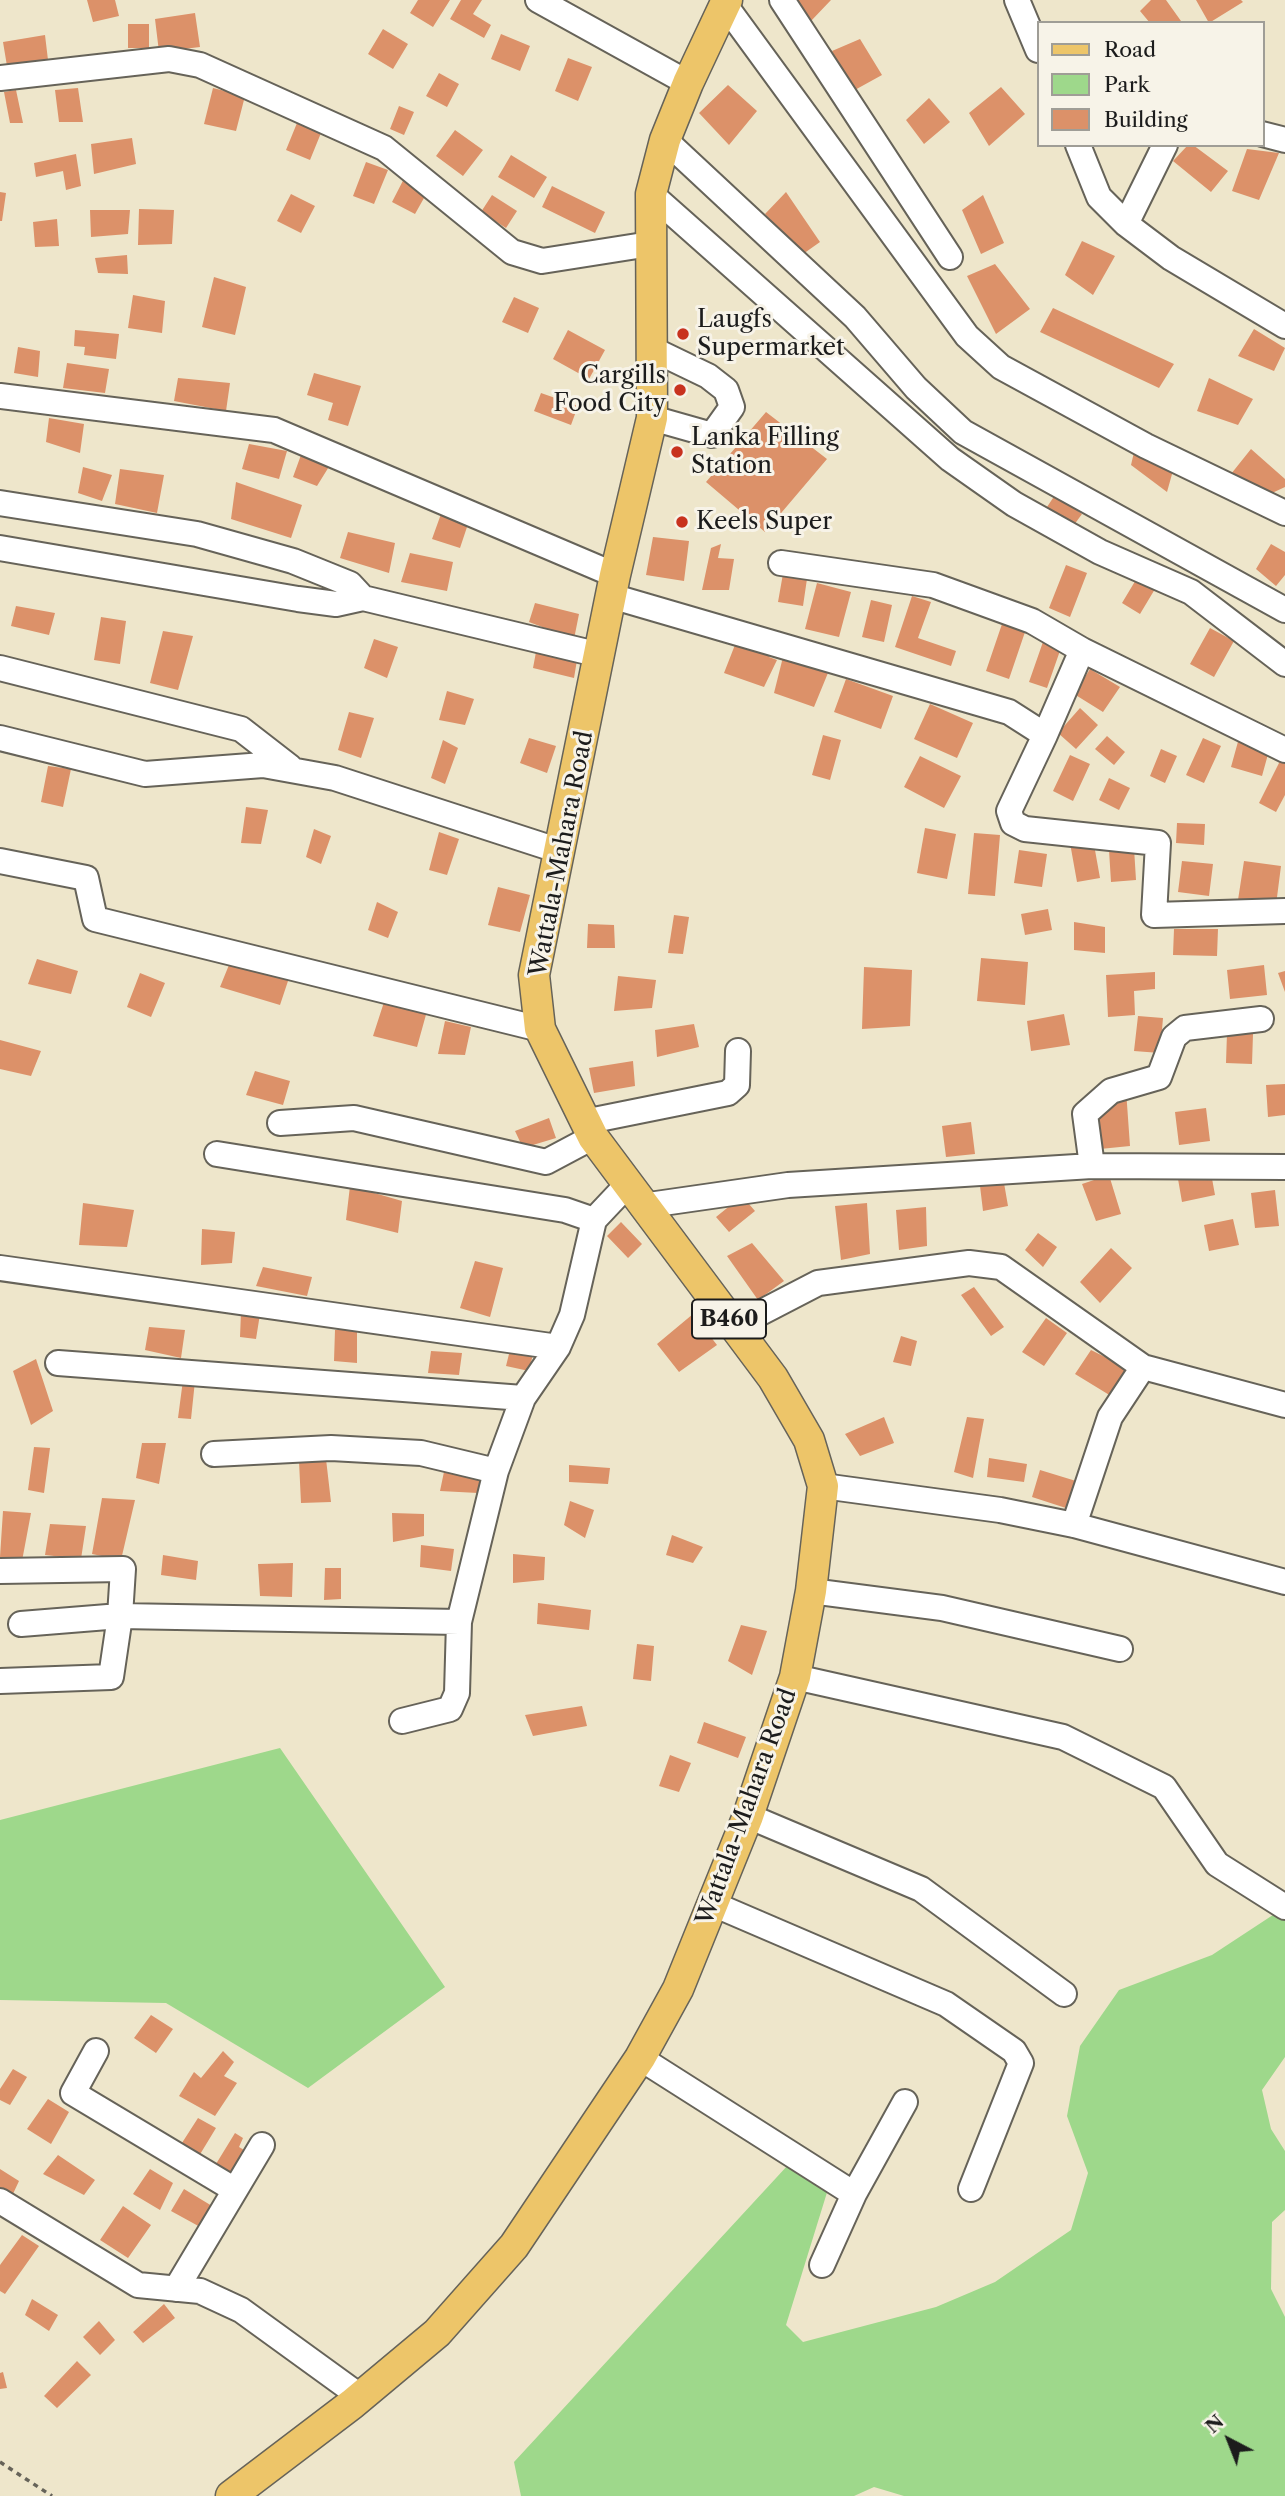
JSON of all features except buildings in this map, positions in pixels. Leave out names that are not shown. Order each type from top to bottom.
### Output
[{"type":"main road","name":"Wattala-Mahara Road","points":[[231,2496],[361,2397],[437,2333],[514,2246],[640,2058],[678,1989],[748,1816],[795,1677],[811,1591],[823,1486],[809,1440],[773,1378],[634,1195],[589,1130],[540,1028],[534,975],[613,586],[652,418],[651,194],[666,140],[688,83],[726,2]]},
{"type":"street","points":[[538,0],[688,83]]},
{"type":"street","points":[[782,0],[950,257]]},
{"type":"street","points":[[1017,0],[1036,45]]},
{"type":"street","points":[[726,2],[967,336],[1001,368],[1146,446],[1285,513]]},
{"type":"street","points":[[0,78],[169,59],[200,65],[384,148],[512,252],[542,261],[650,244]]},
{"type":"street","points":[[1264,135],[1285,140]]},
{"type":"street","points":[[666,140],[855,317],[916,388],[963,432],[1285,610]]},
{"type":"street","points":[[1079,147],[1099,197],[1126,224],[1171,258],[1285,326]]},
{"type":"street","points":[[1126,224],[1164,147]]},
{"type":"street","points":[[651,194],[950,459],[1014,504],[1100,552],[1191,592],[1285,664]]},
{"type":"street","points":[[652,349],[708,376],[726,390],[732,407],[712,435],[652,418]]},
{"type":"street","points":[[0,396],[274,430],[613,586],[1009,712],[1045,735]]},
{"type":"street","points":[[0,503],[197,534],[293,561],[351,584],[363,598]]},
{"type":"street","points":[[0,548],[298,599],[336,604],[363,598],[600,655]]},
{"type":"street","points":[[781,563],[933,585],[1032,621],[1082,650],[1285,750]]},
{"type":"street","points":[[1082,650],[1009,811],[1013,823],[1025,829],[1158,843],[1154,915],[1285,911]]},
{"type":"street","points":[[0,668],[241,729],[294,770]]},
{"type":"street","points":[[0,738],[145,774],[263,765],[335,778],[560,851]]},
{"type":"street","points":[[0,860],[86,878],[96,919],[540,1028]]},
{"type":"street","points":[[1092,1166],[1085,1114],[1111,1091],[1159,1077],[1174,1037],[1185,1028],[1261,1019]]},
{"type":"street","points":[[279,1122],[354,1118],[546,1162],[589,1130],[728,1093],[737,1085],[738,1051]]},
{"type":"street","points":[[217,1154],[565,1210],[594,1220]]},
{"type":"street","points":[[402,1721],[450,1709],[457,1693],[459,1622],[496,1471],[523,1398],[558,1347],[572,1315],[594,1220],[634,1195],[1092,1166],[1285,1167]]},
{"type":"street","points":[[735,1326],[818,1283],[969,1264],[1001,1267],[1143,1367],[1285,1405]]},
{"type":"street","points":[[0,1268],[558,1347]]},
{"type":"street","points":[[58,1363],[523,1398]]},
{"type":"street","points":[[1074,1525],[1110,1417],[1143,1367]]},
{"type":"street","points":[[214,1454],[331,1448],[422,1453],[496,1471]]},
{"type":"street","points":[[823,1486],[1000,1510],[1074,1525],[1285,1582]]},
{"type":"street","points":[[0,1571],[122,1569],[120,1616],[111,1677],[0,1681]]},
{"type":"street","points":[[811,1591],[942,1608],[1120,1648]]},
{"type":"street","points":[[21,1624],[120,1616],[459,1622]]},
{"type":"street","points":[[795,1677],[1063,1737],[1164,1787],[1217,1864],[1285,1907]]},
{"type":"street","points":[[748,1816],[921,1889],[1064,1994]]},
{"type":"street","points":[[713,1904],[946,2004],[1014,2051],[1021,2063],[971,2189]]},
{"type":"street","points":[[96,2051],[74,2092],[235,2190]]},
{"type":"street","points":[[640,2058],[854,2194]]},
{"type":"street","points":[[822,2265],[854,2194],[905,2102]]},
{"type":"street","points":[[176,2289],[262,2145]]},
{"type":"street","points":[[0,2201],[138,2285],[200,2291],[241,2310],[361,2397]]},
{"type":"path","points":[[0,2462],[52,2496]]},
{"type":"green space","points":[[280,1748],[445,1987],[308,2088],[166,2003],[0,2000],[0,1820]]},
{"type":"green space","points":[[1279,1911],[1285,1912],[1285,2057],[1262,2090],[1271,2129],[1285,2151],[1285,2210],[1272,2222],[1271,2289],[1285,2317],[1285,2496],[904,2496],[874,2487],[854,2496],[521,2496],[514,2462],[788,2165],[829,2186],[786,2325],[803,2342],[936,2307],[995,2282],[1071,2230],[1088,2173],[1067,2116],[1080,2046],[1119,1990],[1212,1955]]},
{"type":"place","name":"Laugfs Supermarket","points":[[683,334]]},
{"type":"place","name":"Cargills Food City","points":[[680,390]]},
{"type":"place","name":"Lanka Filling Station","points":[[677,452]]},
{"type":"place","name":"Keels Super","points":[[682,522]]}]
